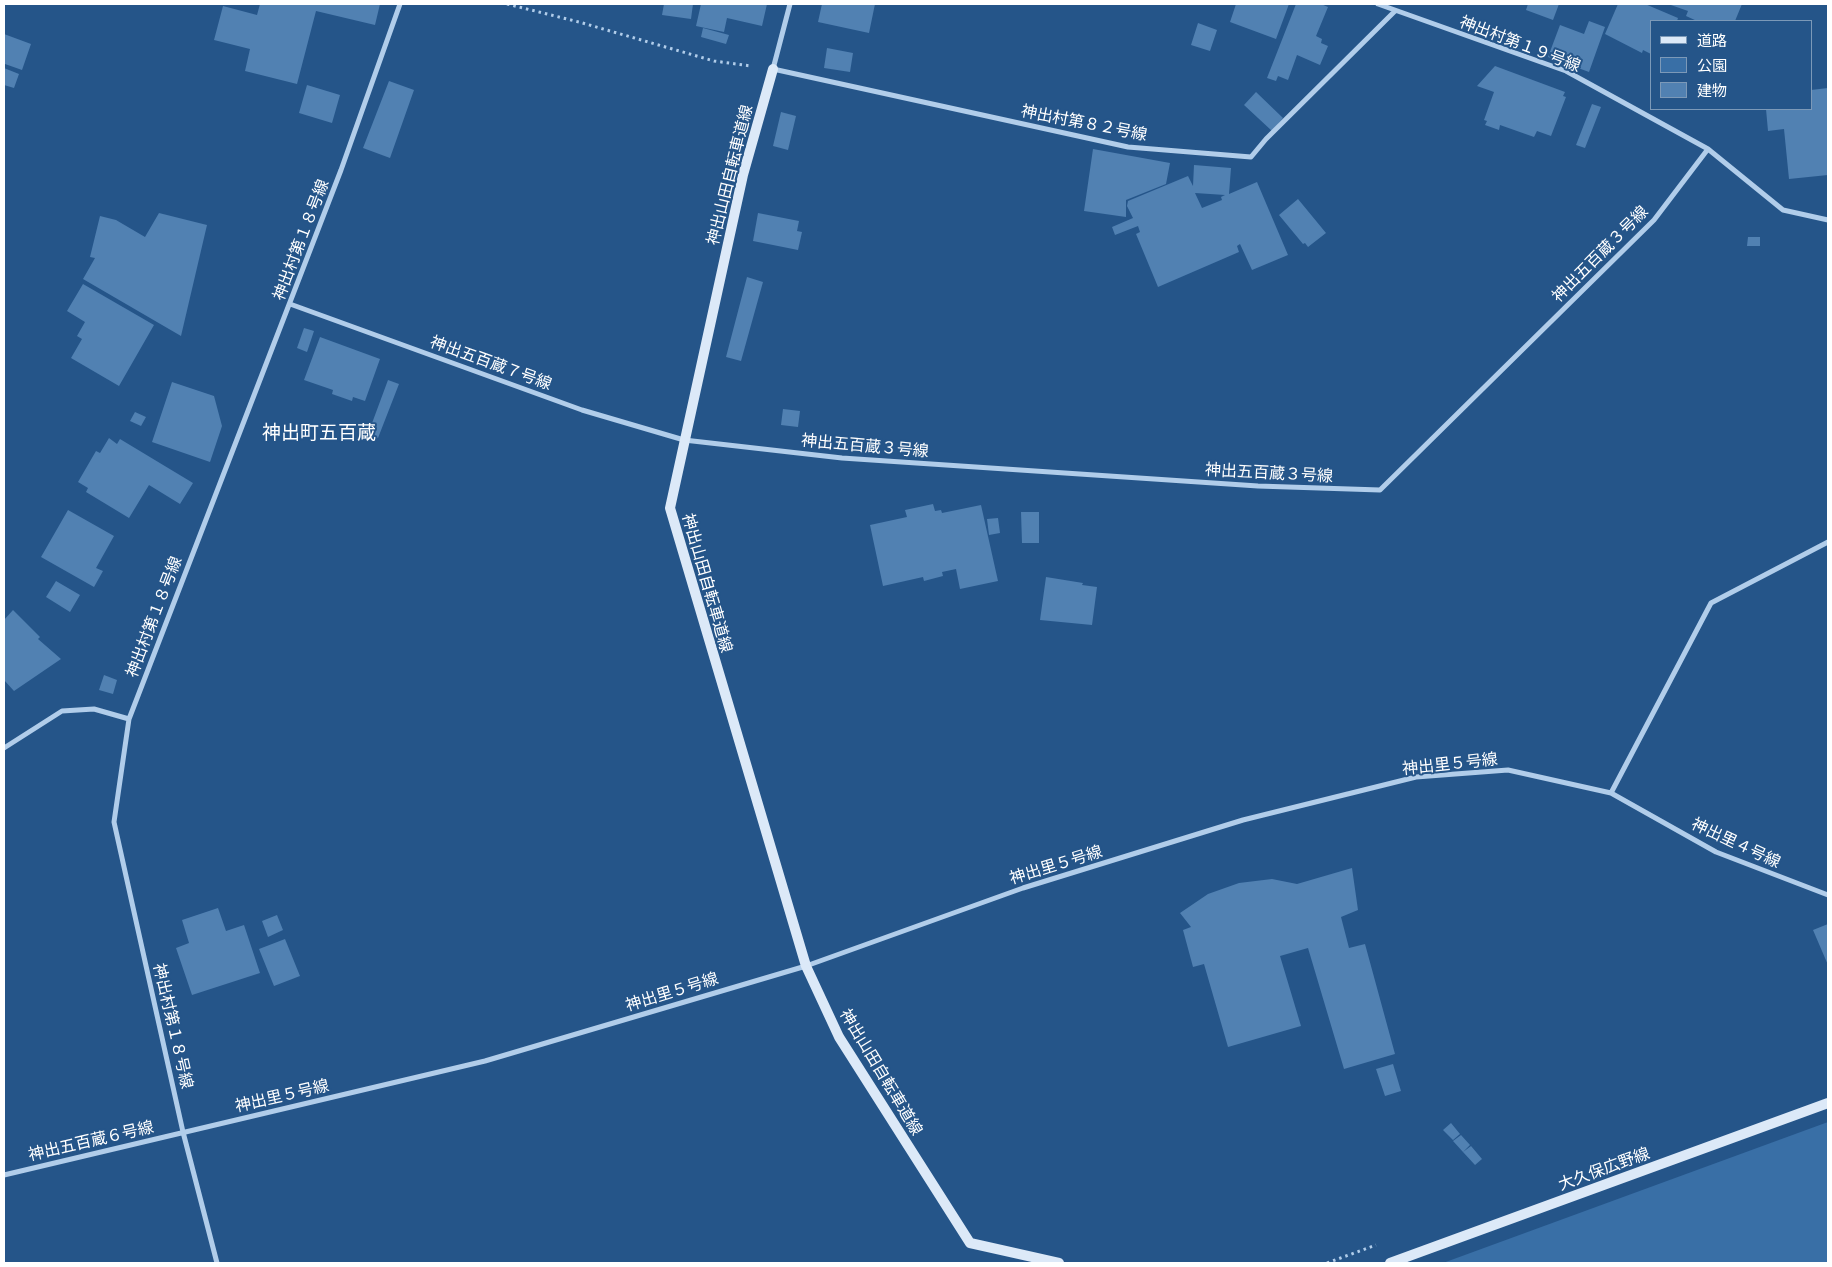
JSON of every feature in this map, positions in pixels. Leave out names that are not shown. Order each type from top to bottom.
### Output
[{"type":"main road","name":"神出山田自転車道線","points":[[774,69],[744,175],[670,508],[806,966],[839,1036],[970,1243],[1059,1263]]},
{"type":"main road","name":"大久保広野線","points":[[1390,1263],[1828,1104]]},
{"type":"street","name":"神出村第１８号線","points":[[217,1263],[184,1132],[114,822],[129,719],[341,170],[400,4]]},
{"type":"street","points":[[774,69],[790,4]]},
{"type":"street","name":"神出村第１９号線","points":[[1378,4],[1566,72],[1708,149],[1784,210],[1828,220]]},
{"type":"street","name":"神出村第８２号線","points":[[774,69],[1128,147],[1251,157],[1266,139],[1395,11]]},
{"type":"street","name":"神出五百蔵３号線","points":[[684,440],[852,458],[1258,486],[1380,490],[1654,220],[1708,149]]},
{"type":"street","name":"神出五百蔵７号線","points":[[290,304],[582,410],[684,440]]},
{"type":"street","points":[[1610,793],[1711,603],[1828,542]]},
{"type":"street","points":[[4,748],[62,711],[94,709],[129,719]]},
{"type":"street","name":"神出里５号線","points":[[184,1132],[485,1061],[806,966],[1023,888],[1243,820],[1416,777],[1508,770],[1610,793]]},
{"type":"street","name":"神出里４号線","points":[[1610,793],[1716,852],[1828,895]]},
{"type":"street","name":"神出五百蔵６号線","points":[[4,1175],[184,1132]]},
{"type":"path","points":[[506,4],[579,22],[714,61],[774,69]]},
{"type":"green space","points":[[1828,1122],[1828,1263],[1443,1263]]},
{"type":"building","points":[[260,4],[380,4],[375,25],[316,11],[297,84],[245,71],[250,49],[214,40],[223,6],[257,15]]},
{"type":"building","points":[[664,4],[693,4],[691,19],[662,15]]},
{"type":"building","points":[[701,4],[767,4],[762,26],[727,18],[724,32],[696,26]]},
{"type":"building","points":[[822,4],[875,4],[869,33],[818,22]]},
{"type":"building","points":[[1236,4],[1289,4],[1276,39],[1230,22]]},
{"type":"building","points":[[1296,4],[1321,4],[1328,7],[1316,36],[1322,39],[1321,43],[1328,46],[1320,65],[1297,55],[1288,80],[1278,76],[1276,81],[1267,78]]},
{"type":"building","points":[[1528,4],[1559,4],[1553,20],[1526,10]]},
{"type":"building","points":[[1618,4],[1645,4],[1678,18],[1677,20],[1650,20],[1650,54],[1643,50],[1642,53],[1605,34]]},
{"type":"building","points":[[1668,4],[1742,4],[1735,20],[1695,20],[1686,16],[1688,11]]},
{"type":"building","points":[[1589,21],[1605,27],[1589,72],[1548,57],[1560,25],[1584,34]]},
{"type":"building","points":[[1198,23],[1217,30],[1210,51],[1191,45]]},
{"type":"building","points":[[703,28],[729,35],[726,44],[701,37]]},
{"type":"building","points":[[4,34],[31,44],[22,70],[5,64]]},
{"type":"building","points":[[827,48],[853,53],[850,72],[824,68]]},
{"type":"building","points":[[1495,66],[1565,92],[1563,96],[1566,97],[1551,136],[1537,131],[1534,137],[1500,125],[1499,130],[1485,125],[1487,121],[1484,120],[1494,92],[1477,86]]},
{"type":"building","points":[[4,68],[19,74],[14,88],[4,85]]},
{"type":"building","points":[[389,81],[414,90],[390,158],[363,148]]},
{"type":"building","points":[[307,85],[340,95],[332,123],[299,113]]},
{"type":"building","points":[[1828,88],[1828,175],[1789,179],[1784,129],[1768,131],[1766,110],[1812,110],[1812,90]]},
{"type":"building","points":[[1256,92],[1283,118],[1272,131],[1244,105]]},
{"type":"building","points":[[1592,104],[1601,107],[1585,148],[1576,145]]},
{"type":"building","points":[[781,112],[796,116],[788,150],[773,146]]},
{"type":"building","points":[[1093,149],[1170,163],[1166,184],[1126,200],[1126,217],[1084,211]]},
{"type":"building","points":[[1194,165],[1231,168],[1229,194],[1257,182],[1288,255],[1252,270],[1240,244],[1237,246],[1239,252],[1158,287],[1136,234],[1140,232],[1138,226],[1115,235],[1112,227],[1133,218],[1127,206],[1128,201],[1188,176],[1193,186]],"holes":[[[1195,193],[1225,195],[1221,197],[1222,200],[1202,208]]]},
{"type":"building","points":[[1298,199],[1326,233],[1308,247],[1305,243],[1303,244],[1279,215]]},
{"type":"building","points":[[159,213],[207,225],[181,336],[83,279],[95,258],[90,257],[100,216],[116,220],[145,237]]},
{"type":"building","points":[[758,213],[799,221],[797,231],[802,232],[798,250],[753,241]]},
{"type":"building","points":[[1748,237],[1760,237],[1760,246],[1747,246]]},
{"type":"building","points":[[747,277],[763,282],[741,361],[726,357]]},
{"type":"building","points":[[83,284],[154,325],[119,386],[71,358],[82,339],[77,336],[85,322],[67,311]]},
{"type":"building","points":[[304,328],[314,331],[307,352],[297,348]]},
{"type":"building","points":[[320,337],[380,359],[365,401],[353,397],[352,401],[332,394],[333,390],[304,380]]},
{"type":"building","points":[[388,380],[399,384],[378,438],[368,434]]},
{"type":"building","points":[[172,382],[214,396],[222,426],[210,462],[152,442]]},
{"type":"building","points":[[783,409],[800,411],[798,427],[781,425]]},
{"type":"building","points":[[135,412],[146,417],[141,426],[130,421]]},
{"type":"building","points":[[109,438],[117,444],[120,439],[193,483],[180,504],[149,485],[129,518],[86,492],[88,488],[78,482],[96,451],[100,453]]},
{"type":"building","points":[[933,504],[935,511],[941,510],[942,513],[981,505],[998,581],[960,589],[956,569],[942,572],[943,576],[924,581],[923,577],[883,586],[870,525],[907,517],[905,510]]},
{"type":"building","points":[[68,510],[114,536],[96,568],[103,571],[94,587],[41,557]]},
{"type":"building","points":[[1021,512],[1039,512],[1039,543],[1022,543]]},
{"type":"building","points":[[998,518],[1000,533],[989,535],[987,519]]},
{"type":"building","points":[[1046,577],[1097,587],[1092,625],[1040,620]]},
{"type":"building","points":[[56,581],[80,595],[70,612],[46,597]]},
{"type":"building","points":[[13,610],[40,637],[38,639],[61,659],[14,691],[4,680],[4,620]]},
{"type":"building","points":[[104,675],[117,680],[113,694],[99,690]]},
{"type":"building","points":[[1352,868],[1358,910],[1341,917],[1349,948],[1365,944],[1395,1054],[1344,1069],[1308,948],[1280,956],[1301,1026],[1228,1047],[1204,964],[1193,967],[1183,930],[1191,927],[1180,913],[1208,894],[1239,883],[1272,879],[1297,884]]},
{"type":"building","points":[[218,908],[226,931],[244,925],[260,973],[192,995],[176,948],[189,943],[182,920]]},
{"type":"building","points":[[277,915],[283,930],[268,937],[262,921]]},
{"type":"building","points":[[1828,924],[1828,965],[1813,930]]},
{"type":"building","points":[[285,939],[300,976],[274,986],[259,949]]},
{"type":"building","points":[[1393,1064],[1401,1091],[1385,1096],[1376,1069]]},
{"type":"building","points":[[1451,1123],[1460,1134],[1453,1140],[1443,1130]]},
{"type":"building","points":[[1461,1135],[1470,1145],[1463,1152],[1453,1141]]},
{"type":"building","points":[[1471,1146],[1482,1159],[1475,1165],[1463,1152]]},
{"type":"district","name":"神出町五百蔵","points":[[319,433]]}]
